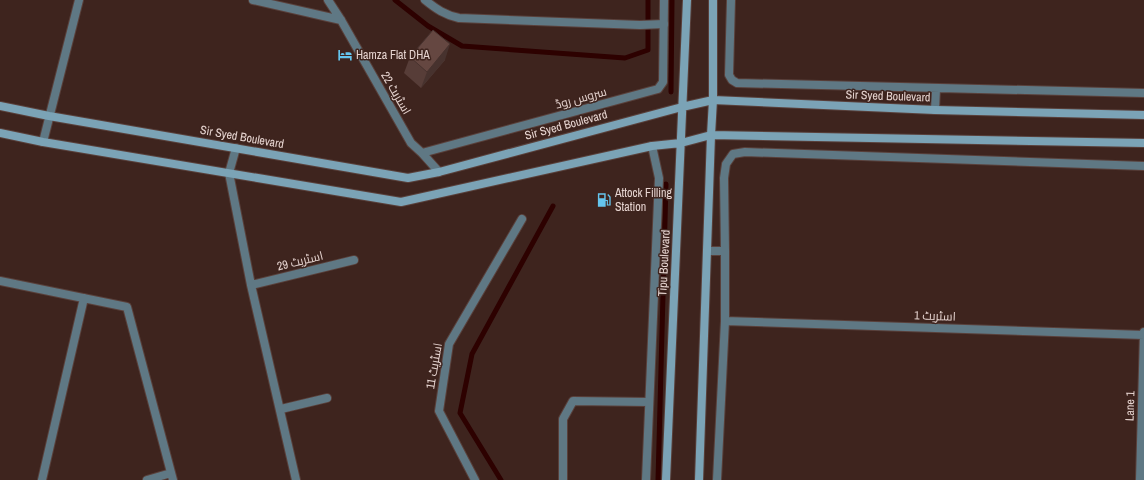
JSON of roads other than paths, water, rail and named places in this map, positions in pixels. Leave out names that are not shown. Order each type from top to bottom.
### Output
[{"type":"street","points":[[43,142],[79,0]]},
{"type":"street","points":[[253,0],[341,20]]},
{"type":"street","name":"اسٹریٹ 22","points":[[328,0],[341,20],[410,143],[422,153],[439,172]]},
{"type":"street","points":[[425,0],[447,16],[459,18],[640,25],[664,24]]},
{"type":"street","name":"سروس روڈ","points":[[422,153],[658,89],[663,82],[664,0]]},
{"type":"street","name":"Tipu Boulevard","points":[[666,480],[682,143],[682,107],[687,0]]},
{"type":"street","points":[[699,480],[710,135],[713,100],[713,0]]},
{"type":"street","points":[[731,0],[730,75],[732,80],[737,83],[1144,93]]},
{"type":"street","points":[[935,110],[936,89]]},
{"type":"street","name":"Sir Syed Boulevard","points":[[0,106],[408,178],[439,172],[713,100],[935,110],[1144,115]]},
{"type":"street","points":[[0,133],[43,142],[401,202],[652,146],[682,143],[710,135],[1144,143]]},
{"type":"street","points":[[646,480],[659,178],[652,146]]},
{"type":"street","points":[[236,148],[230,173],[251,286],[281,409],[296,480]]},
{"type":"street","points":[[717,480],[725,321],[726,251],[724,178],[726,164],[733,154],[745,152],[1144,166]]},
{"type":"street","name":"اسٹریٹ 11","points":[[475,480],[439,411],[449,344],[522,219]]},
{"type":"street","points":[[707,251],[726,251]]},
{"type":"street","name":"اسٹریٹ 29","points":[[251,286],[354,260]]},
{"type":"street","points":[[0,281],[127,307],[172,476],[147,480]]},
{"type":"street","points":[[42,480],[84,298]]},
{"type":"street","name":"اسٹریٹ 1","points":[[725,321],[1144,334]]},
{"type":"street","name":"Lane 1","points":[[1140,480],[1144,334]]},
{"type":"street","points":[[281,409],[327,398]]},
{"type":"street","points":[[563,480],[563,419],[573,401],[649,402]]},
{"type":"waterway","points":[[395,0],[428,26],[462,46],[625,58],[648,50],[648,0]]},
{"type":"waterway","points":[[671,92],[672,0]]},
{"type":"waterway","points":[[658,480],[666,184]]},
{"type":"waterway","points":[[501,480],[460,413],[472,354],[553,206]]},
{"type":"place","name":"Hamza Flat DHA","points":[[345,55]]},
{"type":"place","name":"Attock Filling Station","points":[[604,200]]}]
